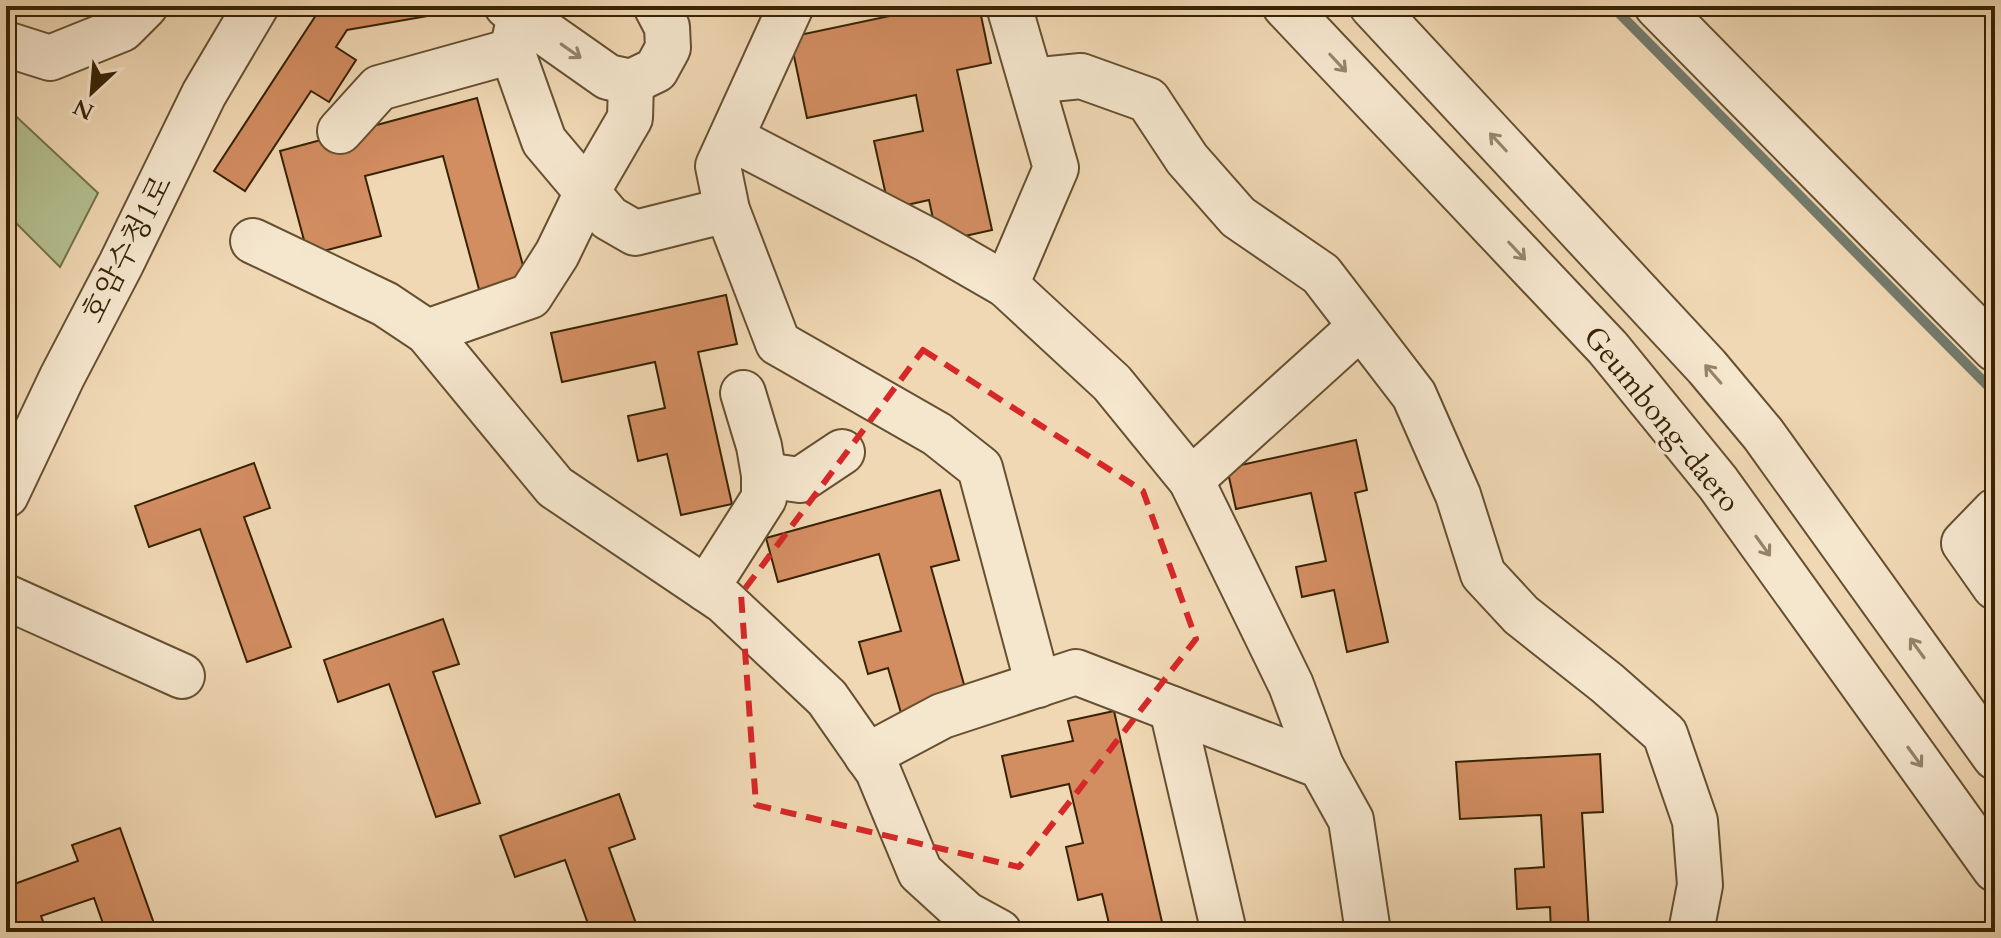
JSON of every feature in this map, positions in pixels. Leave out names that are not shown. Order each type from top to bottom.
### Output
[{"type":"street","points":[[6,44],[50,58],[122,29],[145,6]]},
{"type":"street","name":"호암수청1로","points":[[6,495],[204,94],[256,6]]},
{"type":"street","points":[[513,24],[608,77],[631,82],[656,70],[668,48],[667,27],[656,6]]},
{"type":"street","points":[[791,6],[718,166],[727,210],[778,343],[937,434],[980,468],[1038,685]]},
{"type":"street","points":[[1006,285],[1056,168],[1009,6]]},
{"type":"street","name":"Geumbong-daero","points":[[1285,6],[1608,348],[1718,483],[1995,869]]},
{"type":"street","name":"Geumbong-daero","points":[[1372,6],[1707,367],[1763,434],[1995,757]]},
{"type":"street","points":[[1657,6],[1995,349]]},
{"type":"street","points":[[340,131],[379,88],[513,24]]},
{"type":"street","points":[[513,24],[544,141],[609,218],[635,233],[727,210]]},
{"type":"street","points":[[1031,81],[1081,76],[1148,100],[1187,159],[1238,217],[1321,274],[1414,395],[1458,495],[1483,574],[1521,615],[1665,734],[1695,821],[1700,885],[1691,932]]},
{"type":"street","points":[[427,332],[530,296],[557,254],[587,192],[630,118],[631,82]]},
{"type":"street","points":[[731,138],[928,240],[1006,285],[1112,383],[1191,480],[1291,685],[1321,766],[1351,820],[1368,932]]},
{"type":"street","points":[[253,241],[385,304],[427,332],[555,487],[724,601],[827,698],[878,771],[920,872],[966,914],[999,932]]},
{"type":"street","points":[[1191,480],[1360,327]]},
{"type":"street","points":[[706,589],[764,498],[764,475],[743,393]]},
{"type":"street","points":[[764,475],[800,480],[842,452]]},
{"type":"street","points":[[1995,511],[1964,543],[1995,587]]},
{"type":"street","points":[[6,597],[182,676]]},
{"type":"street","points":[[867,756],[942,716],[1076,672],[1321,766]]},
{"type":"street","points":[[1172,709],[1224,932]]},
{"type":"highlighted area","points":[[923,350],[1143,491],[1196,639],[1019,867],[756,805],[741,594]]},
{"type":"green space","points":[[6,107],[98,193],[60,267],[6,213]]},
{"type":"building","points":[[322,6],[426,6],[428,16],[347,30],[336,47],[356,60],[329,102],[311,91],[245,191],[214,171]]},
{"type":"building","points":[[937,6],[979,6],[991,63],[957,70],[992,230],[938,242],[929,200],[889,209],[874,141],[923,131],[916,95],[807,118],[790,37]]},
{"type":"building","points":[[477,98],[527,280],[480,293],[443,156],[365,176],[381,236],[308,255],[280,151]]},
{"type":"building","points":[[726,295],[737,344],[698,352],[732,504],[681,515],[667,454],[638,461],[628,416],[665,408],[655,362],[562,382],[551,333]]},
{"type":"building","points":[[1356,440],[1367,490],[1355,493],[1388,642],[1347,652],[1334,590],[1302,597],[1296,567],[1326,561],[1311,493],[1236,509],[1227,468]]},
{"type":"building","points":[[254,463],[270,508],[244,517],[291,647],[247,662],[200,529],[149,547],[135,506]]},
{"type":"building","points":[[940,490],[959,560],[931,567],[967,695],[901,713],[888,668],[868,674],[859,642],[901,631],[879,554],[778,582],[766,538]]},
{"type":"building","points":[[443,619],[459,664],[433,672],[480,803],[436,817],[389,684],[338,702],[324,660]]},
{"type":"building","points":[[1114,711],[1164,931],[1111,932],[1102,894],[1078,900],[1066,847],[1083,843],[1069,784],[1011,797],[1002,756],[1073,741],[1068,721]]},
{"type":"building","points":[[1600,754],[1603,812],[1582,813],[1589,932],[1551,932],[1550,907],[1517,909],[1515,869],[1544,867],[1541,815],[1460,819],[1456,762]]},
{"type":"building","points":[[619,794],[635,839],[609,848],[639,932],[591,932],[565,860],[515,877],[500,836]]},
{"type":"building","points":[[120,828],[157,932],[106,932],[94,898],[41,916],[47,932],[6,932],[6,887],[78,861],[72,845]]},
{"type":"waterway","points":[[1612,6],[1995,393]]}]
